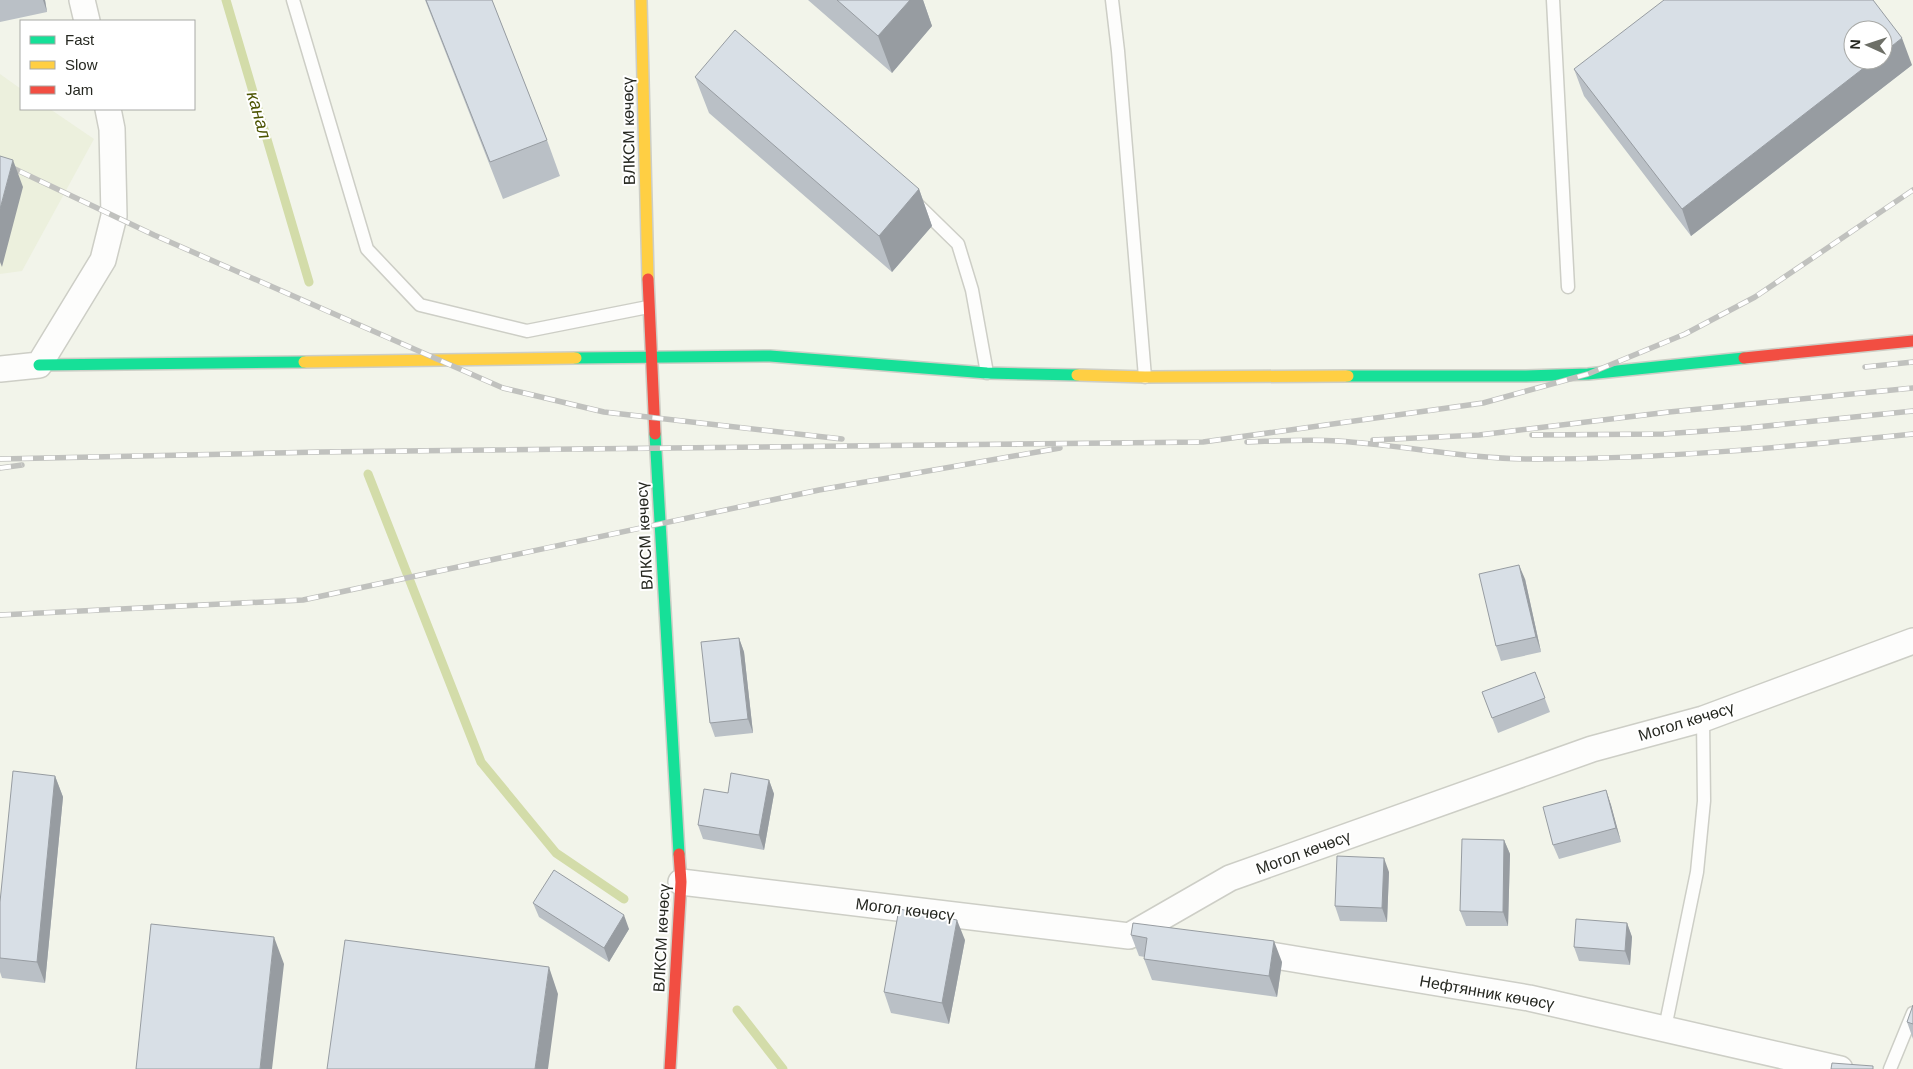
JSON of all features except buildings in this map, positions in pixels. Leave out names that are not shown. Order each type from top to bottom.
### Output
[{"type":"street","points":[[82,0],[87,20]]},
{"type":"street","name":"ВЛКСМ көчөсү","points":[[640,0],[650,357],[681,882],[670,1069]]},
{"type":"street","points":[[39,365],[102,260],[114,216],[112,130],[108,110]]},
{"type":"street","points":[[0,369],[39,365],[770,356],[987,373],[1145,377],[1588,374],[1913,341]]},
{"type":"street","name":"Могол көчөсү","points":[[681,882],[1129,936],[1230,878],[1592,749],[1703,718],[1913,641]]},
{"type":"street","points":[[1129,936],[1168,940]]},
{"type":"street","name":"Нефтянник көчөсү","points":[[1226,947],[1528,998],[1840,1069]]},
{"type":"lane","points":[[293,0],[367,249],[420,305],[527,331],[648,307]]},
{"type":"lane","points":[[1112,0],[1119,60],[1145,377]]},
{"type":"lane","points":[[1553,0],[1568,287]]},
{"type":"lane","points":[[905,191],[958,244],[972,290],[987,373]]},
{"type":"lane","points":[[1665,1028],[1697,872],[1704,801],[1703,718]]},
{"type":"lane","points":[[1890,1069],[1913,1013]]},
{"type":"shaded area","points":[[0,74],[20,88],[20,110],[51,110],[94,139],[22,271],[0,274]]},
{"type":"waterway","name":"канал","points":[[226,0],[309,282]]},
{"type":"waterway","points":[[368,474],[481,762],[556,853],[624,899]]},
{"type":"waterway","points":[[737,1010],[783,1069]]},
{"type":"railway","points":[[0,162],[154,235],[503,388],[604,412],[842,439]]},
{"type":"railway","points":[[0,459],[320,452],[1203,442],[1483,403],[1588,374],[1685,334],[1755,297],[1913,190]]},
{"type":"railway","points":[[1865,367],[1913,362]]},
{"type":"railway","points":[[1373,440],[1479,435],[1669,412],[1913,388]]},
{"type":"railway","points":[[1532,435],[1663,434],[1747,428],[1913,411]]},
{"type":"railway","points":[[1247,442],[1327,440],[1462,455],[1537,459],[1631,457],[1725,451],[1913,434]]},
{"type":"railway","points":[[0,615],[303,600],[819,490],[1060,448]]},
{"type":"railway","points":[[0,468],[22,465]]},
{"type":"traffic: fast","points":[[576,358],[770,356],[987,373],[1077,375]]},
{"type":"traffic: fast","points":[[1348,376],[1588,374],[1744,358]]},
{"type":"traffic: fast","points":[[39,365],[304,362]]},
{"type":"traffic: fast","points":[[655,434],[679,854]]},
{"type":"traffic: slow","points":[[641,0],[648,279]]},
{"type":"traffic: slow","points":[[304,362],[576,358]]},
{"type":"traffic: slow","points":[[1077,375],[1145,377],[1348,376]]},
{"type":"traffic: jam","points":[[648,279],[655,434]]},
{"type":"traffic: jam","points":[[1744,358],[1913,341]]},
{"type":"traffic: jam","points":[[670,1069],[681,882],[679,854]]}]
